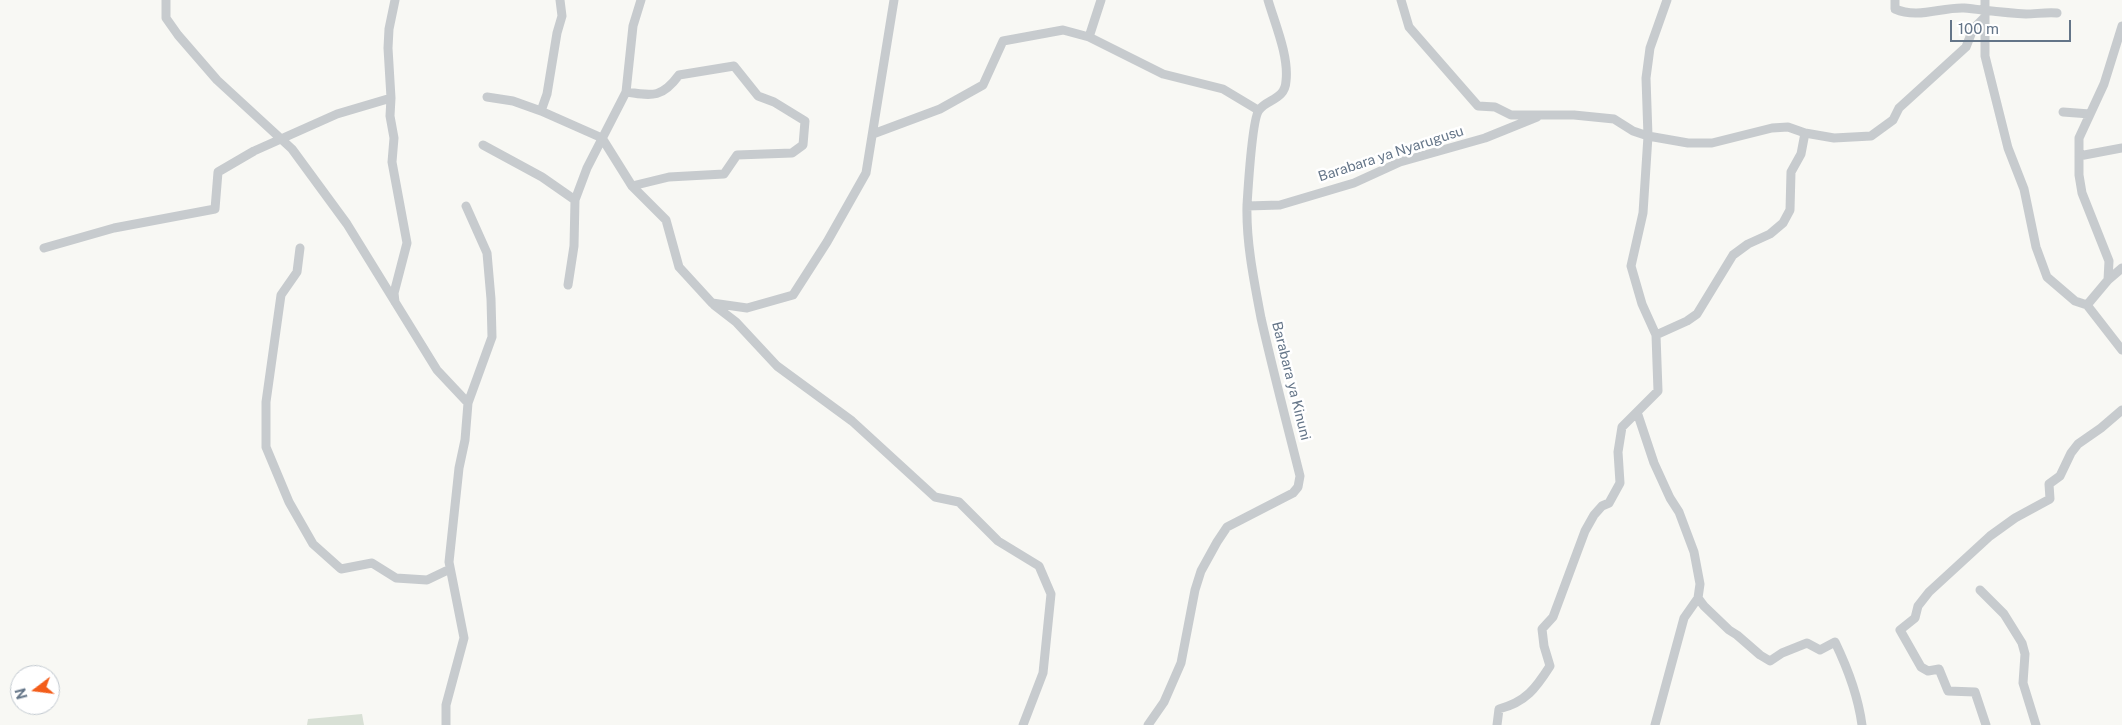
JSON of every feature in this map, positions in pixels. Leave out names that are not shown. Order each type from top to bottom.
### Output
[{"type":"street","points":[[166,0],[166,18],[178,35],[216,80],[292,149],[347,224],[438,370],[468,402]]},
{"type":"street","points":[[395,0],[388,38],[390,116],[394,138],[392,162],[407,243],[394,293],[396,304]]},
{"type":"street","points":[[541,111],[548,94],[557,33],[562,16],[560,0]]},
{"type":"street","points":[[568,286],[574,246],[575,200],[587,168],[626,92],[633,26],[641,0]]},
{"type":"street","points":[[712,303],[747,308],[793,295],[827,242],[866,173],[882,64],[894,0]]},
{"type":"street","points":[[1090,37],[1101,0]]},
{"type":"street","points":[[873,134],[940,109],[983,85],[1003,42],[1063,30],[1090,37],[1163,74],[1223,89],[1258,110],[1283,92],[1286,83],[1286,70],[1280,39],[1268,0]]},
{"type":"street","name":"Barabara ya Nyarugusu","points":[[1401,0],[1409,27],[1478,106],[1495,107],[1511,115],[1574,115],[1614,120],[1633,131],[1648,136],[1688,143],[1712,143],[1772,128],[1788,127],[1805,133],[1834,138],[1871,136],[1892,120],[1899,108],[1966,47],[1974,29],[1984,15]]},
{"type":"street","points":[[1497,725],[1499,709],[1523,700],[1541,680],[1550,666],[1544,646],[1542,630],[1553,617],[1585,531],[1594,515],[1602,506],[1609,503],[1620,483],[1618,452],[1622,427],[1658,391],[1656,335],[1642,304],[1631,266],[1643,213],[1648,136],[1646,78],[1650,48],[1666,0]]},
{"type":"street","points":[[1895,0],[1895,9],[1917,13],[1962,8],[1984,15],[2013,12],[2026,14],[2056,12]]},
{"type":"street","points":[[1985,0],[1986,56],[1997,106],[2008,148],[2024,189],[2036,247],[2047,276],[2074,301],[2087,304],[2122,350]]},
{"type":"street","points":[[2108,280],[2109,261],[2082,193],[2079,175],[2079,138],[2104,84],[2122,26]]},
{"type":"street","points":[[626,92],[653,96],[669,88],[679,75],[734,66],[758,96],[774,102],[805,121],[803,145],[792,153],[737,155],[724,174],[669,177],[632,186]]},
{"type":"street","points":[[487,97],[513,101],[541,111],[602,138],[632,186],[666,220],[679,267],[712,303],[736,322],[777,366],[852,421],[935,496],[959,502],[998,541],[1039,566],[1051,594],[1043,673],[1023,725]]},
{"type":"street","points":[[44,248],[114,228],[215,208],[218,172],[254,151],[337,114],[391,98]]},
{"type":"street","name":"Barabara ya Kinuni","points":[[1148,725],[1164,702],[1181,663],[1195,590],[1201,571],[1217,542],[1227,527],[1293,493],[1298,487],[1300,476],[1281,405],[1254,285],[1247,206],[1258,110]]},
{"type":"street","points":[[2063,112],[2090,114]]},
{"type":"street","name":"Barabara ya Nyarugusu","points":[[1247,206],[1280,205],[1354,184],[1400,162],[1485,138],[1540,116]]},
{"type":"street","points":[[1656,335],[1687,321],[1697,314],[1733,255],[1748,244],[1770,234],[1783,223],[1790,210],[1791,172],[1800,154],[1805,133]]},
{"type":"street","points":[[483,145],[542,177],[575,200]]},
{"type":"street","points":[[2079,156],[2122,148]]},
{"type":"street","points":[[446,725],[446,705],[464,638],[448,562],[459,468],[465,440],[468,402],[492,337],[492,299],[487,253],[466,206]]},
{"type":"street","points":[[300,248],[297,272],[281,295],[266,402],[266,447],[289,502],[313,544],[341,570],[372,563],[396,578],[427,580],[450,569]]},
{"type":"street","points":[[2087,304],[2108,280],[2122,268]]},
{"type":"street","points":[[1986,725],[1976,692],[1948,691],[1939,669],[1928,671],[1921,667],[1900,630],[1915,618],[1918,606],[1929,592],[1990,536],[2015,518],[2050,499],[2049,484],[2060,476],[2071,453],[2078,444],[2122,410]]},
{"type":"street","points":[[1637,412],[1654,463],[1670,498],[1679,512],[1694,552],[1700,584],[1698,598],[1684,618],[1655,725]]},
{"type":"street","points":[[1980,590],[2004,614],[2022,643],[2025,654],[2023,684],[2036,725]]},
{"type":"street","points":[[1698,598],[1729,630],[1760,655],[1770,660],[1807,643],[1820,650],[1835,642],[1846,665],[1859,703],[1862,725]]},
{"type":"shaded area","points":[[362,714],[364,725],[307,725],[308,719]]}]
